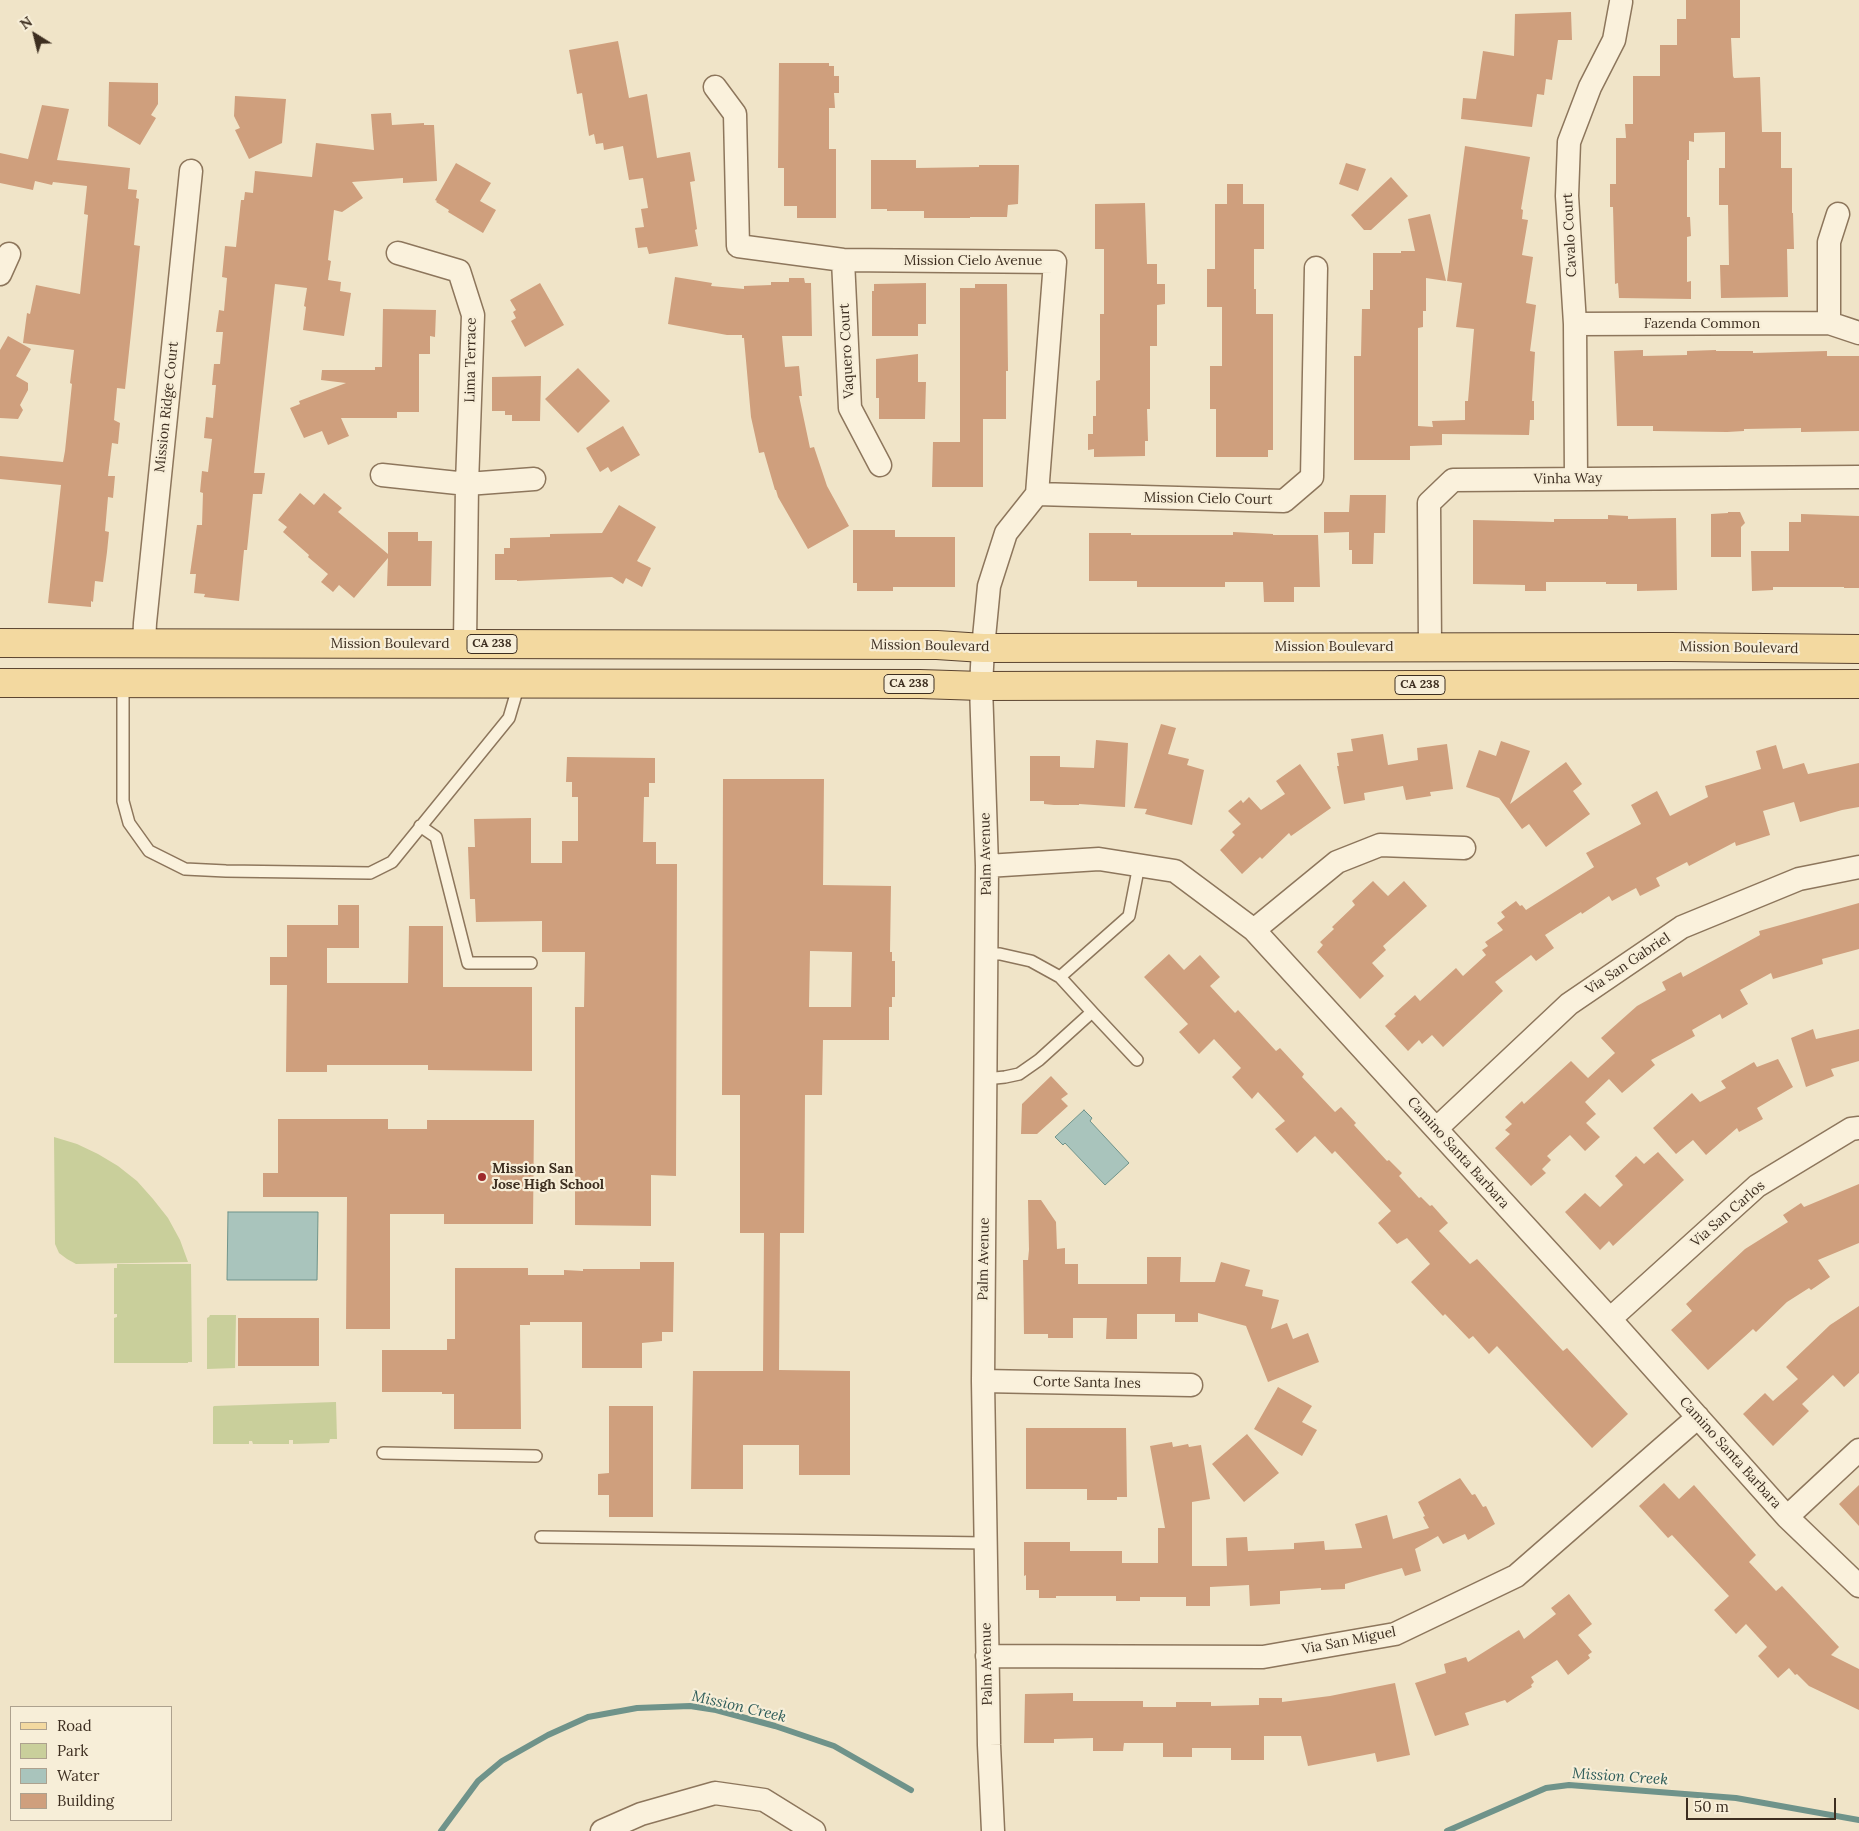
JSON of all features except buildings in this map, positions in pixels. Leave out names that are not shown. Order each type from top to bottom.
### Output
[{"type":"main road","name":"Mission Boulevard","points":[[0,643],[927,645],[983,648],[1430,646],[1859,649]]},
{"type":"main road","name":"CA 238","points":[[0,683],[911,684],[982,686],[1859,684]]},
{"type":"street","name":"Cavalo Court","points":[[1576,478],[1575,324],[1567,196],[1569,142],[1590,87],[1614,40],[1621,2]]},
{"type":"street","name":"Mission Cielo Avenue","points":[[715,87],[735,114],[738,246],[842,260],[1055,262],[1037,494]]},
{"type":"street","name":"Mission Ridge Court","points":[[144,644],[191,171]]},
{"type":"street","points":[[1829,323],[1828,242],[1838,214]]},
{"type":"street","name":"Lima Terrace","points":[[398,253],[459,271],[474,315],[467,484],[465,644]]},
{"type":"street","name":"Vaquero Court","points":[[842,260],[850,408],[880,465]]},
{"type":"street","name":"Mission Cielo Court","points":[[1037,494],[1284,501],[1312,477],[1316,268]]},
{"type":"street","name":"Fazenda Common","points":[[1575,324],[1829,323],[1859,333]]},
{"type":"street","points":[[382,475],[467,484],[534,479]]},
{"type":"street","name":"Vinha Way","points":[[1430,646],[1429,503],[1453,480],[1859,477]]},
{"type":"street","points":[[982,686],[983,648],[989,586],[1006,533],[1037,494]]},
{"type":"street","name":"Palm Avenue","points":[[982,686],[987,866],[983,1381],[987,1656],[993,1831]]},
{"type":"street","points":[[1254,930],[1337,862],[1380,845],[1464,848]]},
{"type":"street","name":"Camino Santa Barbara","points":[[987,866],[1099,859],[1175,871],[1254,930],[1610,1319],[1787,1517],[1859,1586]]},
{"type":"street","name":"Via San Gabriel","points":[[1436,1129],[1569,1004],[1682,927],[1799,879],[1859,867]]},
{"type":"street","name":"Via San Carlos","points":[[1610,1319],[1757,1186],[1851,1129],[1859,1128]]},
{"type":"street","name":"Corte Santa Ines","points":[[983,1381],[1192,1384]]},
{"type":"street","name":"Via San Miguel","points":[[987,1656],[1263,1657],[1395,1634],[1516,1576],[1698,1416]]},
{"type":"street","points":[[1787,1517],[1859,1450]]},
{"type":"street","points":[[602,1831],[644,1823],[715,1792],[764,1800],[814,1831]]},
{"type":"lane","points":[[123,683],[123,801],[129,823],[149,851],[185,868],[226,872],[370,873],[392,862],[509,718],[519,684]]},
{"type":"lane","points":[[420,826],[436,837],[468,962],[531,963]]},
{"type":"lane","points":[[1060,977],[1129,916],[1139,865]]},
{"type":"lane","points":[[986,954],[1000,954],[1031,961],[1060,977],[1137,1060]]},
{"type":"lane","points":[[986,1079],[1019,1074],[1039,1060],[1092,1012]]},
{"type":"lane","points":[[383,1453],[536,1456]]},
{"type":"lane","points":[[541,1537],[986,1543]]},
{"type":"green space","points":[[54,1137],[77,1144],[98,1154],[118,1166],[137,1181],[168,1218],[180,1240],[188,1262],[76,1264],[59,1253],[55,1244]]},
{"type":"green space","points":[[117,1264],[191,1264],[192,1362],[114,1363],[114,1318],[117,1317],[117,1314],[114,1314],[114,1268],[117,1268]]},
{"type":"green space","points":[[210,1315],[236,1315],[235,1368],[207,1369],[207,1318]]},
{"type":"green space","points":[[336,1402],[337,1439],[330,1439],[329,1443],[293,1444],[293,1440],[289,1440],[289,1444],[253,1444],[252,1441],[249,1441],[249,1444],[213,1444],[214,1406]]},
{"type":"water","points":[[1084,1110],[1092,1118],[1090,1121],[1129,1163],[1105,1185],[1065,1143],[1063,1145],[1055,1137]]},
{"type":"water","points":[[228,1212],[318,1212],[317,1280],[227,1280]]},
{"type":"waterway","name":"Mission Creek","points":[[441,1831],[478,1781],[502,1761],[548,1735],[588,1717],[637,1708],[690,1706],[716,1710],[775,1726],[834,1746],[911,1790]]},
{"type":"waterway","name":"Mission Creek","points":[[1447,1831],[1546,1788],[1569,1785],[1736,1798],[1859,1820]]},
{"type":"place","name":"Mission San Jose High School","points":[[482,1177]]}]
